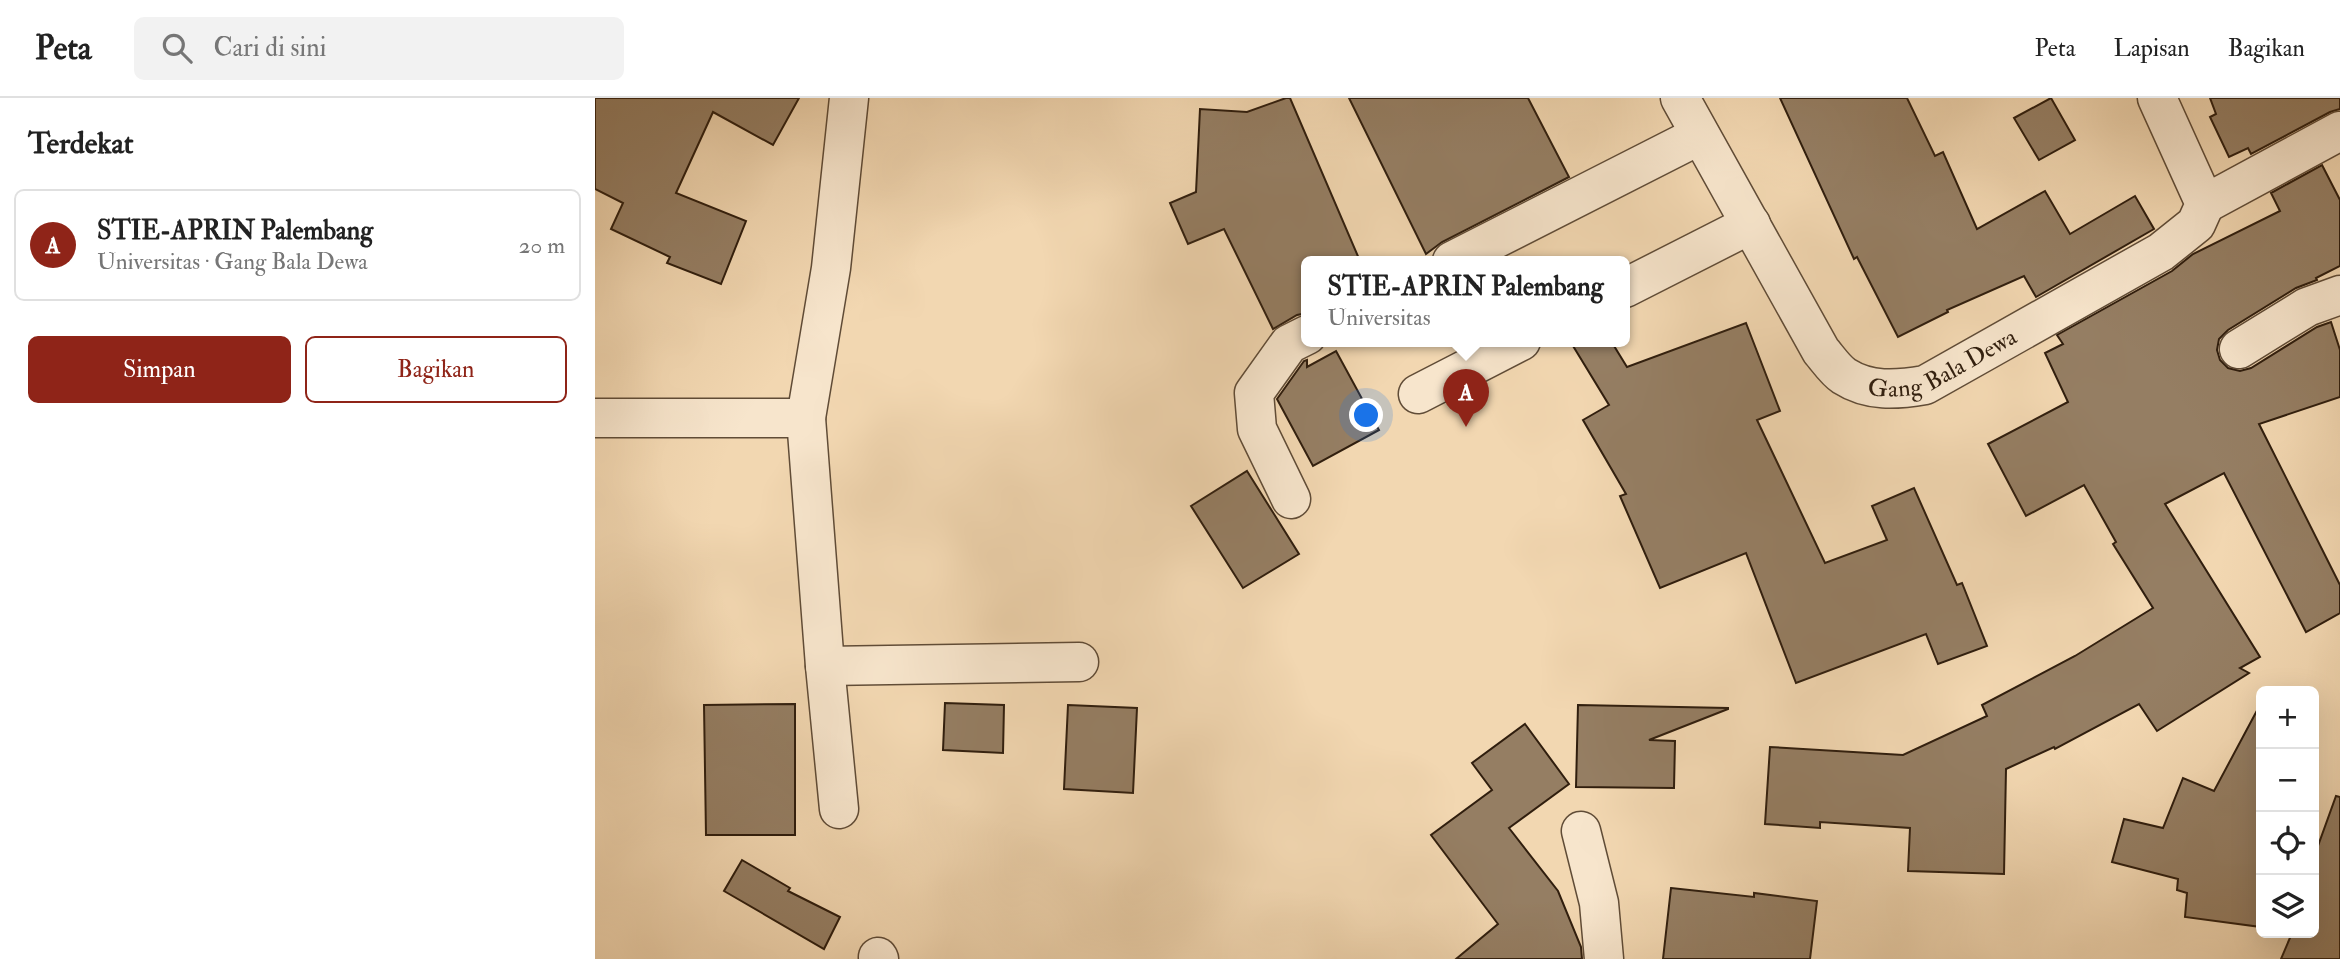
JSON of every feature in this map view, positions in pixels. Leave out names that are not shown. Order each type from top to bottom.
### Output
[{"type":"street","points":[[839,809],[806,418],[831,268],[849,98]]},
{"type":"street","name":"Gang Bala Dewa","points":[[1681,98],[1821,351],[1842,375],[1866,386],[1893,390],[1924,385],[2161,252],[2196,225],[2205,204]]},
{"type":"street","points":[[2157,98],[2205,204],[2340,131]]},
{"type":"street","points":[[1462,256],[1700,135]]},
{"type":"street","points":[[1630,285],[1751,224]]},
{"type":"street","points":[[2239,349],[2307,307],[2340,295]]},
{"type":"street","points":[[1291,499],[1257,429],[1254,393],[1289,344],[1301,338]]},
{"type":"street","points":[[1418,394],[1509,347]]},
{"type":"street","points":[[595,418],[806,418]]},
{"type":"street","points":[[825,666],[1079,662]]},
{"type":"street","points":[[1581,831],[1599,903],[1604,959]]},
{"type":"building","points":[[595,98],[799,98],[773,145],[713,112],[676,193],[746,221],[721,284],[667,263],[670,257],[611,229],[623,203],[595,189]]},
{"type":"building","points":[[1290,98],[1358,256],[1301,256],[1301,314],[1273,329],[1224,229],[1188,244],[1170,203],[1196,192],[1200,109],[1247,112]]},
{"type":"building","points":[[1349,98],[1528,98],[1569,177],[1442,242],[1426,254]]},
{"type":"building","points":[[1780,98],[1907,98],[1935,156],[1943,152],[1977,229],[2045,191],[2070,234],[2135,196],[2154,229],[2036,297],[2024,276],[1947,310],[1948,312],[1898,337],[1857,257],[1854,259]]},
{"type":"building","points":[[2051,98],[2075,140],[2039,160],[2014,118]]},
{"type":"building","points":[[2210,98],[2340,98],[2340,109],[2251,154],[2248,148],[2229,157],[2210,117],[2216,114]]},
{"type":"building","points":[[2322,165],[2340,200],[2340,266],[2316,278],[2317,280],[2296,288],[2228,330],[2219,339],[2217,350],[2220,360],[2228,368],[2240,371],[2251,368],[2317,327],[2331,322],[2340,350],[2340,397],[2259,424],[2340,585],[2340,613],[2306,632],[2224,473],[2165,504],[2260,657],[2240,668],[2249,673],[2157,731],[2139,704],[2055,749],[2054,747],[2006,769],[2004,874],[1908,871],[1910,828],[1820,822],[1820,828],[1765,824],[1770,747],[1903,755],[1987,716],[1982,705],[2075,656],[2153,608],[2113,544],[2116,542],[2084,485],[2026,516],[1988,444],[2068,402],[2045,353],[2063,344],[2057,335],[2172,271],[2193,254],[2280,211],[2271,193]]},
{"type":"building","points":[[1746,323],[1780,411],[1757,420],[1825,563],[1887,540],[1872,506],[1914,488],[1957,585],[1962,583],[1987,646],[1938,664],[1926,634],[1796,683],[1746,553],[1660,588],[1620,496],[1626,494],[1583,420],[1609,405],[1574,347],[1615,347],[1627,367]]},
{"type":"building","points":[[1336,351],[1379,430],[1313,466],[1277,399],[1304,361],[1307,360],[1307,367]]},
{"type":"building","points":[[1247,471],[1299,554],[1243,588],[1191,506]]},
{"type":"building","points":[[945,703],[1004,705],[1003,753],[943,750]]},
{"type":"building","points":[[795,704],[795,835],[706,835],[704,705]]},
{"type":"building","points":[[1068,705],[1137,708],[1133,793],[1064,789]]},
{"type":"building","points":[[1578,705],[1728,709],[1649,740],[1675,741],[1674,788],[1576,787]]},
{"type":"building","points":[[2256,712],[2256,926],[2185,917],[2187,893],[2177,890],[2178,879],[2112,862],[2124,819],[2163,828],[2183,778],[2214,791]]},
{"type":"building","points":[[1525,724],[1569,784],[1509,828],[1558,891],[1581,947],[1582,959],[1456,959],[1498,924],[1431,835],[1492,790],[1472,763]]},
{"type":"building","points":[[2336,796],[2340,797],[2340,959],[2281,959],[2290,938],[2319,938],[2319,843]]},
{"type":"building","points":[[742,860],[790,888],[788,891],[840,917],[824,949],[724,891]]},
{"type":"building","points":[[1671,888],[1754,897],[1754,893],[1817,901],[1810,959],[1663,959]]},
{"type":"place","name":"STIE-APRIN Palembang","points":[[1466,427]]}]
